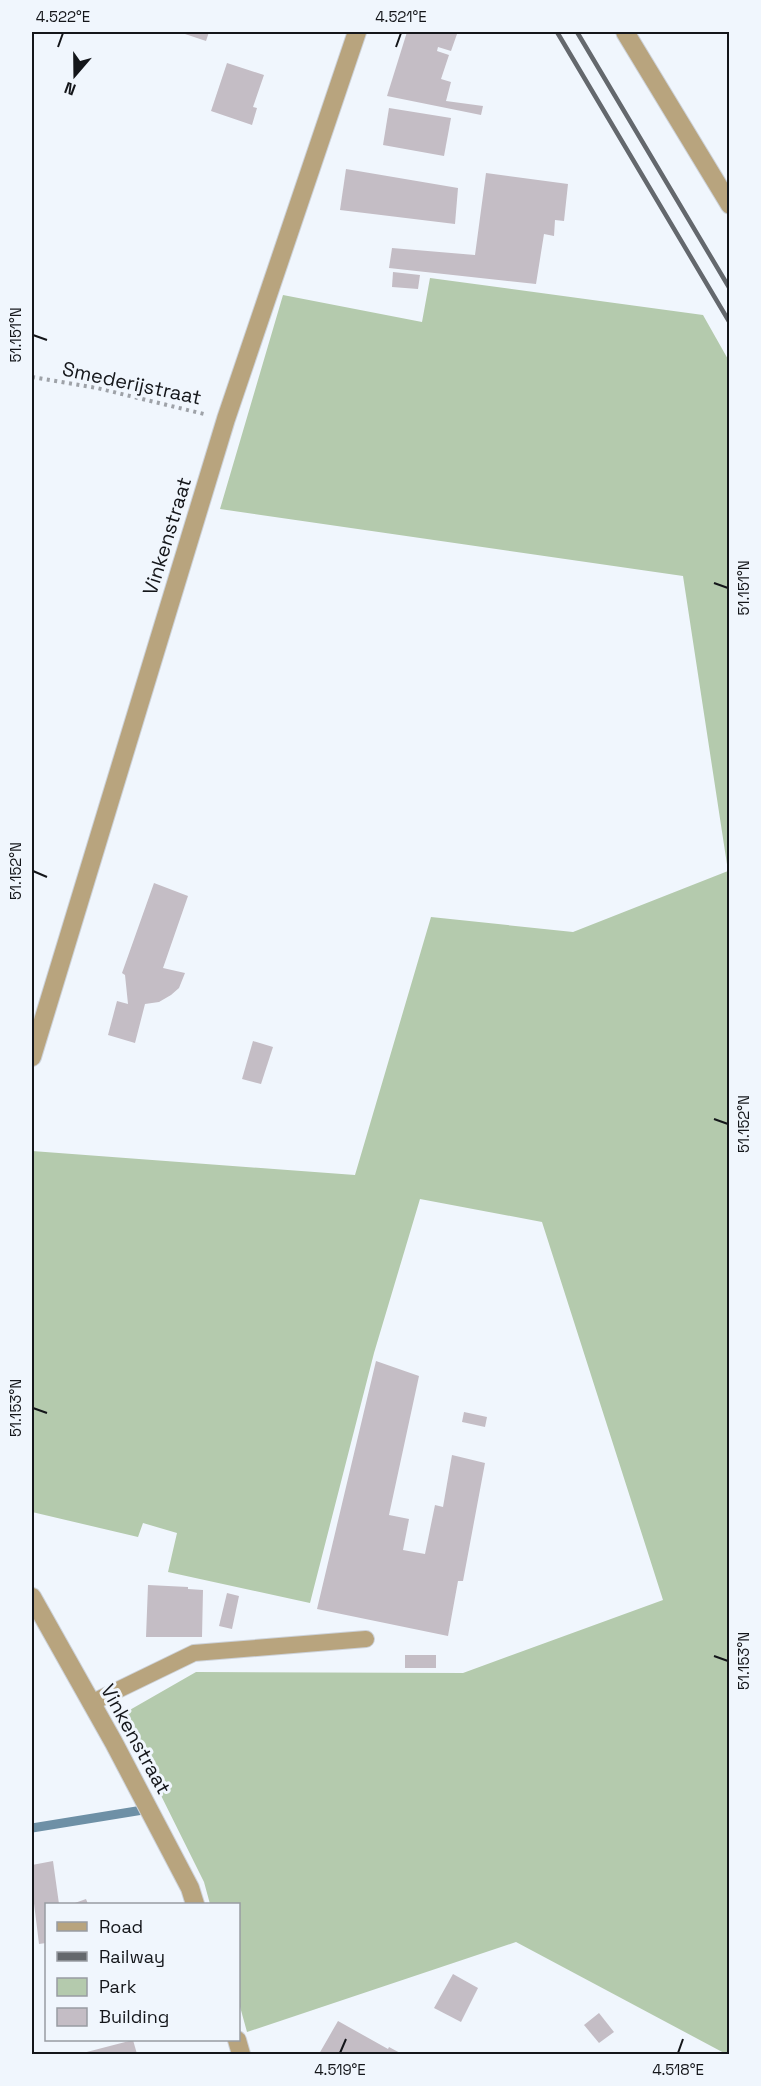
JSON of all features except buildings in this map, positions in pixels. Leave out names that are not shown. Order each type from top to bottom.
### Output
[{"type":"street","name":"Vinkenstraat","points":[[32,1057],[226,419],[357,32]]},
{"type":"street","points":[[625,32],[729,205]]},
{"type":"street","name":"Vinkenstraat","points":[[32,1597],[185,1878],[194,1903]]},
{"type":"lane","points":[[91,1703],[194,1653],[366,1639]]},
{"type":"path","name":"Smederijstraat","points":[[32,377],[97,388],[226,419]]},
{"type":"green space","points":[[430,278],[703,315],[729,361],[729,2054],[516,1942],[247,2032],[240,2007],[240,1903],[210,1903],[204,1882],[121,1715],[196,1672],[463,1673],[663,1600],[542,1222],[420,1199],[374,1353],[310,1603],[168,1572],[177,1533],[143,1523],[138,1537],[32,1512],[32,1151],[355,1175],[431,917],[573,932],[728,871],[683,576],[220,509],[283,295],[422,322]]},
{"type":"waterway","points":[[32,1828],[149,1809]]},
{"type":"railway","points":[[557,32],[730,323]]},
{"type":"railway","points":[[577,32],[730,289]]}]
